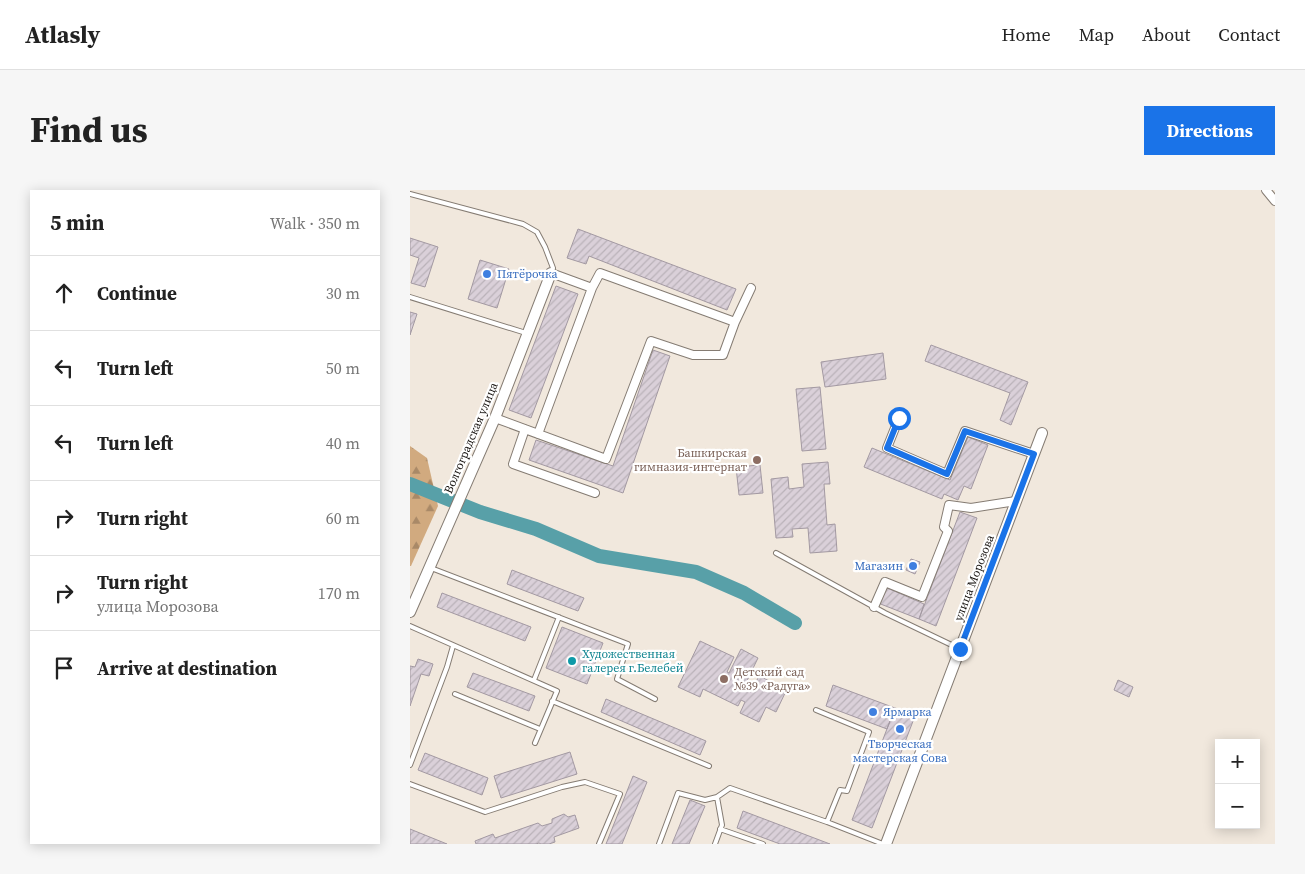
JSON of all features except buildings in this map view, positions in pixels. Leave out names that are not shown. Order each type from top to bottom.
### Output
[{"type":"street","points":[[1266,190],[1275,201]]},
{"type":"street","points":[[552,270],[592,288]]},
{"type":"street","name":"Волгоградская улица","points":[[410,612],[495,418],[552,270]]},
{"type":"street","points":[[538,434],[592,288],[600,273],[735,322]]},
{"type":"street","points":[[495,418],[606,459],[651,341],[693,355],[723,355],[735,322],[751,288]]},
{"type":"street","points":[[899,418],[887,448],[947,474],[965,431],[1034,454]]},
{"type":"street","points":[[525,429],[513,464],[595,493]]},
{"type":"street","name":"улица Морозова","points":[[884,844],[1042,433]]},
{"type":"street","points":[[874,607],[885,582],[922,597],[948,531],[944,527],[949,505],[971,508],[1016,501]]},
{"type":"lane","points":[[410,194],[523,224],[537,232],[545,246],[552,270]]},
{"type":"lane","points":[[410,297],[528,334]]},
{"type":"lane","points":[[776,553],[874,607],[960,649]]},
{"type":"lane","points":[[429,568],[628,644],[617,679],[655,698]]},
{"type":"lane","points":[[534,680],[559,617]]},
{"type":"lane","points":[[410,626],[557,691],[535,742]]},
{"type":"lane","points":[[410,765],[453,646]]},
{"type":"lane","points":[[455,694],[540,729]]},
{"type":"lane","points":[[552,701],[709,766]]},
{"type":"lane","points":[[816,710],[869,732],[847,791],[840,790],[826,822]]},
{"type":"lane","points":[[410,784],[485,812],[562,787],[585,782],[620,794],[599,844]]},
{"type":"lane","points":[[659,844],[678,793],[705,800],[717,797],[730,788],[884,844]]},
{"type":"lane","points":[[715,844],[722,825],[717,797]]},
{"type":"lane","points":[[720,829],[763,844]]},
{"type":"green space","points":[[410,446],[427,458],[438,506],[411,566],[410,566]]},
{"type":"waterway","points":[[410,484],[480,512],[536,529],[599,556],[696,572],[744,593],[795,623]]},
{"type":"place","name":"Пятёрочка","points":[[487,274]]},
{"type":"place","name":"Башкирская гимназия-интернат","points":[[757,460]]},
{"type":"place","name":"Магазин","points":[[913,566]]},
{"type":"place","name":"Художественная галерея г.Белебей","points":[[572,661]]},
{"type":"place","name":"Детский сад №39 «Радуга»","points":[[724,679]]},
{"type":"place","name":"Ярмарка","points":[[873,712]]},
{"type":"place","name":"Творческая мастерская Сова","points":[[900,729]]},
{"type":"route","points":[[899,418],[887,448],[947,474],[965,431],[1034,454],[960,649]]}]
